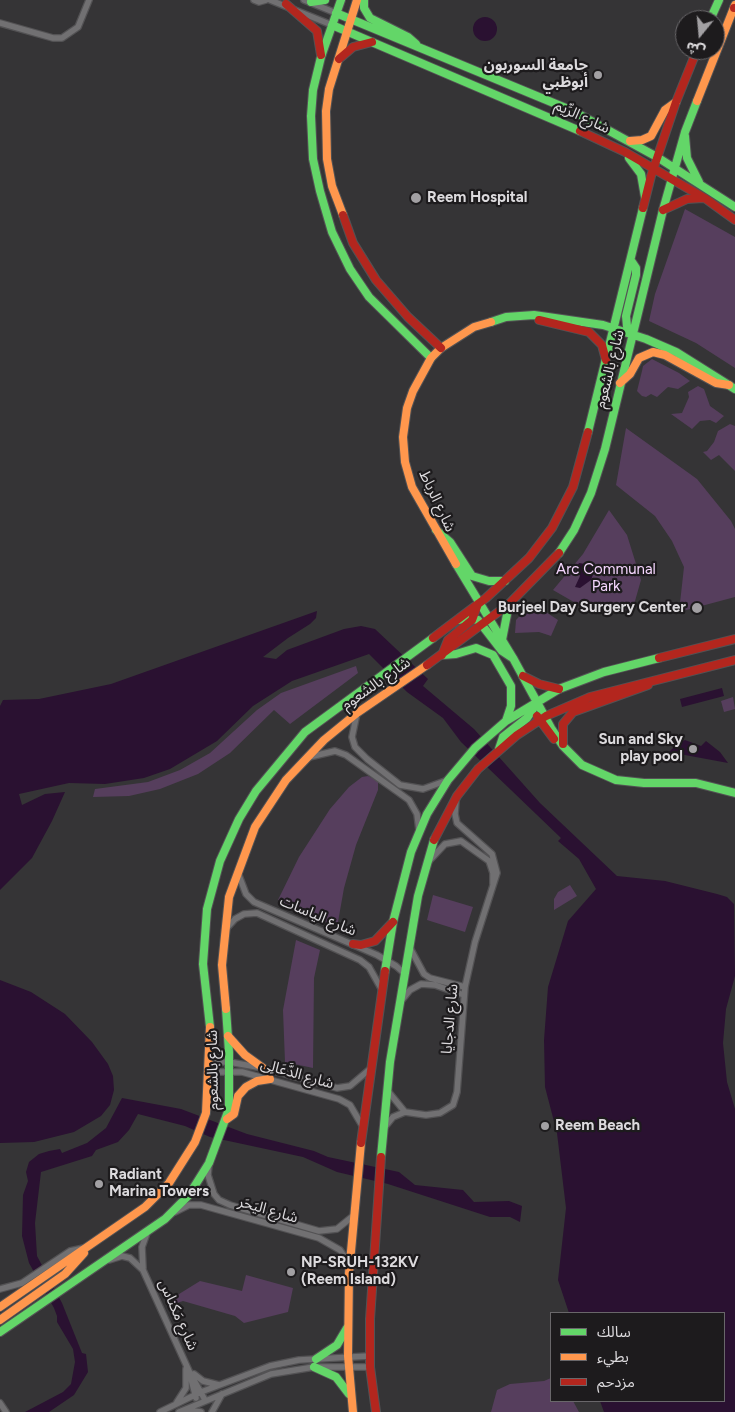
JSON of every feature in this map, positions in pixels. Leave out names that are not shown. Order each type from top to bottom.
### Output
[{"type":"main road","points":[[307,1],[325,0]]},
{"type":"main road","points":[[341,0],[321,57],[313,90],[311,116],[313,159],[332,232],[350,269],[369,297],[431,358]]},
{"type":"main road","points":[[357,0],[338,60],[326,111],[327,159],[337,205],[353,243],[376,280],[408,317],[441,348]]},
{"type":"main road","points":[[364,0],[364,8],[370,18],[408,37],[422,48]]},
{"type":"main road","points":[[286,4],[317,31],[321,57]]},
{"type":"main road","name":"شارع بالشعوم","points":[[0,1332],[165,1219],[189,1195],[210,1163],[227,1119],[229,1062],[222,980],[224,932],[229,896],[255,826],[286,780],[307,758],[357,713],[442,655],[509,604],[558,554],[583,512],[605,449],[671,177],[702,84],[735,7]]},
{"type":"main road","name":"شارع الرِّيم","points":[[336,13],[539,96],[629,141],[675,167],[735,207]]},
{"type":"main road","name":"شارع الرِّيم","points":[[332,25],[553,119],[625,152],[671,177],[735,220]]},
{"type":"main road","points":[[338,60],[353,47],[374,42]]},
{"type":"main road","name":"شارع بالشعوم","points":[[0,1307],[24,1286],[59,1263],[87,1249],[157,1196],[189,1154],[206,1113],[210,1072],[210,1030],[203,964],[203,941],[207,908],[220,861],[238,819],[279,761],[305,732],[478,604],[505,581],[540,545],[552,528],[573,487],[632,262],[657,157],[693,60]]},
{"type":"main road","points":[[629,141],[642,140],[650,136],[665,110],[676,102]]},
{"type":"main road","points":[[685,132],[687,158],[700,184]]},
{"type":"main road","points":[[625,152],[638,168],[646,202]]},
{"type":"main road","points":[[663,210],[687,199],[706,199]]},
{"type":"main road","points":[[632,262],[636,268],[636,275],[626,316],[627,326],[633,335]]},
{"type":"main road","points":[[520,316],[589,332],[602,345],[606,363]]},
{"type":"main road","name":"شارع الرباط","points":[[733,387],[676,352],[614,329],[565,318],[506,317],[474,328],[441,348],[431,358],[410,400],[403,437],[405,462],[412,487],[478,604],[485,622],[502,640],[537,701],[543,718],[563,746],[582,765],[616,780],[644,783],[696,783],[735,793]]},
{"type":"main road","points":[[620,383],[630,374],[639,358],[653,352],[665,355],[716,383],[733,387]]},
{"type":"main road","points":[[434,529],[450,542],[472,576],[490,581],[505,581]]},
{"type":"main road","points":[[478,604],[473,619],[448,640],[442,655],[456,654],[476,648],[493,654],[511,686],[511,706],[506,721]]},
{"type":"main road","points":[[502,640],[509,604]]},
{"type":"main road","points":[[454,622],[473,619],[485,622],[502,652],[513,658]]},
{"type":"main road","points":[[353,1412],[348,1356],[348,1324],[353,1216],[363,1127],[393,922],[411,852],[419,831],[448,780],[475,748],[506,721],[537,701],[559,689],[604,672],[735,639]]},
{"type":"main road","points":[[376,1412],[370,1356],[376,1208],[387,1090],[409,947],[426,864],[439,828],[457,796],[470,779],[498,750],[543,718],[590,697],[653,679],[735,660]]},
{"type":"main road","points":[[523,676],[538,684],[559,689]]},
{"type":"main road","points":[[563,746],[562,724],[573,712],[642,688],[653,679]]},
{"type":"main road","points":[[498,750],[506,735],[531,712],[537,701]]},
{"type":"main road","points":[[516,714],[531,712],[543,718]]},
{"type":"main road","points":[[353,944],[361,945],[375,941],[393,922]]},
{"type":"main road","points":[[228,1036],[246,1055],[263,1068]]},
{"type":"main road","points":[[227,1119],[234,1114],[238,1096],[246,1087],[257,1081],[270,1079]]},
{"type":"main road","points":[[0,1320],[65,1274],[87,1249]]},
{"type":"main road","points":[[348,1324],[336,1345],[315,1363],[336,1377],[351,1396]]},
{"type":"street","points":[[0,23],[48,37],[62,38],[71,34],[78,27],[89,0]]},
{"type":"street","points":[[254,0],[259,2],[266,0]]},
{"type":"street","name":"شارع الرِّيم","points":[[270,0],[286,4],[332,25]]},
{"type":"street","name":"شارع الرِّيم","points":[[307,1],[336,13]]},
{"type":"street","points":[[357,713],[352,737],[358,750],[400,785],[423,789],[448,780]]},
{"type":"street","points":[[307,758],[335,751],[346,755],[406,798],[417,814],[419,831]]},
{"type":"street","points":[[406,798],[411,793],[411,788]]},
{"type":"street","name":"شارع الدجايا","points":[[405,1112],[426,1115],[440,1114],[453,1105],[458,1092],[465,987],[475,942],[497,874],[495,860],[487,849],[457,823],[455,814],[457,796]]},
{"type":"street","name":"شارع الدجايا","points":[[426,864],[445,844],[461,842],[489,861],[493,874],[493,888]]},
{"type":"street","name":"شارع الياسات","points":[[238,868],[241,886],[254,902],[387,960],[404,973]]},
{"type":"street","name":"شارع الياسات","points":[[224,932],[235,919],[244,914],[257,913],[360,960],[369,967],[382,990]]},
{"type":"street","points":[[409,947],[424,974],[430,978],[465,987]]},
{"type":"street","points":[[399,1003],[410,990],[421,984],[435,985],[464,995]]},
{"type":"street","name":"شارع الدَّعَالِى","points":[[210,1062],[229,1062],[263,1068],[337,1088],[350,1086],[370,1069]]},
{"type":"street","name":"شارع الدَّعَالِى","points":[[210,1072],[242,1072],[345,1101],[354,1110],[363,1127]]},
{"type":"street","points":[[384,1128],[393,1117],[405,1112],[387,1090]]},
{"type":"street","name":"شارع اليَحَر","points":[[210,1163],[210,1185],[220,1200],[230,1206],[324,1231],[337,1229],[353,1216]]},
{"type":"street","name":"شارع اليَحَر","points":[[165,1219],[189,1205],[202,1205],[320,1238],[340,1250],[346,1259],[350,1273]]},
{"type":"street","name":"شارع مَكناس","points":[[147,1233],[142,1247],[143,1270],[189,1371],[205,1400]]},
{"type":"street","name":"شارع مَكناس","points":[[104,1261],[122,1256],[130,1258],[143,1270]]},
{"type":"street","points":[[0,1289],[24,1286]]},
{"type":"street","points":[[181,1411],[271,1374],[348,1356],[370,1356]]},
{"type":"street","points":[[160,1412],[194,1394],[270,1366],[315,1363],[370,1366]]},
{"type":"street","points":[[186,1364],[198,1378],[219,1385]]},
{"type":"street","points":[[176,1403],[186,1388],[186,1364]]},
{"type":"street","name":"شارع مَكناس","points":[[189,1371],[198,1403]]},
{"type":"street","points":[[212,1412],[217,1399],[227,1391]]},
{"type":"street","points":[[181,1411],[201,1412]]},
{"type":"green space","points":[[685,209],[735,237],[735,368],[696,343],[649,321],[655,294]]},
{"type":"green space","points":[[652,359],[690,381],[678,389],[668,387],[657,397],[651,394],[646,397],[642,396],[637,391],[643,366]]},
{"type":"green space","points":[[698,386],[704,389],[710,406],[724,416],[716,423],[710,420],[700,421],[692,429],[671,414],[682,413],[689,397],[688,392]]},
{"type":"green space","points":[[730,424],[735,426],[735,471],[719,455],[711,460],[703,452],[707,451],[714,442],[718,431]]},
{"type":"green space","points":[[626,428],[697,479],[731,521],[735,529],[735,597],[679,612],[684,567],[672,541],[655,516],[616,485]]},
{"type":"green space","name":"Arc Communal Park","points":[[609,510],[627,535],[641,580],[633,608],[616,613],[599,611],[579,605],[553,590],[583,554]]},
{"type":"green space","points":[[532,603],[558,620],[551,636],[539,632],[515,633],[516,620]]},
{"type":"green space","points":[[356,666],[358,673],[290,724],[274,710],[230,753],[198,774],[160,789],[129,796],[93,797],[95,789],[148,782],[180,770],[210,753],[257,710],[281,693]]},
{"type":"green space","points":[[733,697],[735,709],[724,712],[721,701]]},
{"type":"green space","points":[[368,776],[378,781],[378,790],[356,845],[344,888],[338,922],[326,922],[278,900],[299,857],[330,809],[349,787],[362,777]]},
{"type":"green space","points":[[570,885],[577,896],[554,910],[554,899],[558,892]]},
{"type":"green space","points":[[433,895],[473,907],[465,932],[427,920]]},
{"type":"green space","points":[[296,940],[320,950],[314,978],[313,1068],[285,1062],[283,1010]]},
{"type":"green space","points":[[246,1275],[293,1288],[288,1312],[244,1323],[235,1316],[183,1301],[174,1304],[171,1299],[200,1281],[242,1291]]},
{"type":"green space","points":[[550,1378],[550,1402],[574,1402],[579,1412],[491,1412],[497,1390],[510,1384],[544,1381]]},
{"type":"shaded area","points":[[485,17],[493,21],[497,29],[493,37],[485,41],[477,37],[473,29],[477,21]]},
{"type":"shaded area","points":[[579,563],[593,565],[595,569],[591,580],[580,588],[575,587],[580,576],[576,568]]},
{"type":"shaded area","points":[[317,611],[316,618],[310,624],[263,657],[276,659],[287,650],[344,629],[361,626],[375,629],[428,679],[423,686],[474,729],[540,803],[617,876],[665,881],[727,897],[734,904],[735,976],[726,1009],[723,1043],[727,1082],[735,1109],[735,1412],[604,1412],[600,1402],[725,1402],[725,1312],[569,1312],[558,1280],[566,1208],[557,1133],[545,1087],[544,1040],[548,987],[568,921],[596,889],[579,859],[558,841],[561,838],[461,742],[443,718],[407,692],[369,654],[292,681],[253,706],[217,741],[170,769],[144,778],[105,784],[69,783],[19,794],[22,805],[45,794],[65,792],[32,858],[0,890],[0,706],[3,700],[39,699],[111,684]]},
{"type":"shaded area","points":[[722,688],[724,696],[682,707],[680,699]]},
{"type":"shaded area","name":"Sun and Sky play pool","points":[[685,740],[701,746],[706,741],[720,752],[728,763],[685,755],[666,755],[678,743]]},
{"type":"shaded area","points":[[0,980],[31,992],[65,1014],[92,1042],[108,1064],[113,1076],[114,1090],[110,1105],[101,1116],[74,1132],[34,1142],[0,1143]]},
{"type":"shaded area","points":[[122,1098],[181,1109],[247,1134],[314,1151],[328,1157],[399,1172],[415,1185],[463,1190],[474,1202],[509,1201],[522,1206],[520,1222],[510,1217],[490,1217],[388,1184],[337,1172],[303,1157],[210,1137],[185,1126],[138,1114],[129,1130],[118,1142],[96,1150],[92,1156],[41,1172],[35,1223],[37,1256],[62,1303],[82,1353],[86,1354],[88,1372],[74,1395],[49,1412],[25,1412],[63,1392],[71,1384],[75,1362],[73,1349],[57,1322],[54,1308],[29,1263],[22,1236],[23,1195],[28,1181],[26,1172],[29,1162],[39,1154],[60,1149],[62,1153],[87,1143],[106,1128]]},
{"type":"traffic: fast","points":[[311,2],[325,0]]},
{"type":"traffic: fast","points":[[341,0],[321,57],[313,90],[311,116],[313,159],[320,191],[332,232],[350,269],[369,297],[431,358]]},
{"type":"traffic: fast","points":[[364,0],[364,8],[370,18],[408,37],[416,44]]},
{"type":"traffic: fast","points":[[714,10],[719,0]]},
{"type":"traffic: fast","points":[[336,13],[573,111],[657,157],[735,207]]},
{"type":"traffic: fast","points":[[332,25],[580,131]]},
{"type":"traffic: fast","points":[[559,553],[574,530],[591,493],[605,449],[663,210],[685,132],[697,101]]},
{"type":"traffic: fast","points":[[685,136],[687,158],[699,182]]},
{"type":"traffic: fast","points":[[629,158],[641,174],[645,197]]},
{"type":"traffic: fast","points":[[588,432],[643,208]]},
{"type":"traffic: fast","points":[[632,262],[636,268],[636,275],[626,316],[627,326],[633,335]]},
{"type":"traffic: fast","points":[[491,322],[506,317],[534,315],[603,325],[646,339],[676,352],[735,389]]},
{"type":"traffic: fast","points":[[436,530],[450,542],[472,576],[489,581],[505,581]]},
{"type":"traffic: fast","points":[[456,564],[513,658],[551,728],[563,746],[582,765],[616,780],[644,783],[696,783],[735,793]]},
{"type":"traffic: fast","points":[[502,640],[509,604]]},
{"type":"traffic: fast","points":[[458,620],[469,618],[478,620],[502,651],[511,657]]},
{"type":"traffic: fast","points":[[210,1027],[203,964],[207,909],[220,861],[239,819],[256,791],[305,732],[433,638]]},
{"type":"traffic: fast","points":[[442,655],[456,654],[476,648],[493,655],[511,686],[511,706],[506,721]]},
{"type":"traffic: fast","points":[[385,971],[393,922],[411,852],[427,814],[448,780],[475,748],[506,721],[559,689],[604,672],[659,658]]},
{"type":"traffic: fast","points":[[499,749],[503,737],[527,718],[537,703]]},
{"type":"traffic: fast","points":[[381,1157],[390,1062],[418,896],[434,840]]},
{"type":"traffic: fast","points":[[0,1332],[165,1219],[189,1195],[209,1163],[229,1109],[229,1052],[226,1009]]},
{"type":"traffic: fast","points":[[316,1359],[337,1345],[347,1328]]},
{"type":"traffic: fast","points":[[314,1367],[336,1377],[349,1394]]},
{"type":"traffic: slow","points":[[343,215],[332,186],[327,159],[326,111],[329,89],[357,0]]},
{"type":"traffic: slow","points":[[697,101],[735,5]]},
{"type":"traffic: slow","points":[[630,141],[642,140],[651,136],[665,110],[676,102]]},
{"type":"traffic: slow","points":[[456,564],[412,487],[405,462],[403,437],[407,408],[413,391],[431,358],[441,348],[474,327],[491,322]]},
{"type":"traffic: slow","points":[[620,383],[630,374],[639,358],[653,352],[665,355],[716,383],[729,385]]},
{"type":"traffic: slow","points":[[226,1009],[222,965],[229,897],[255,827],[286,780],[324,740],[357,713],[427,665]]},
{"type":"traffic: slow","points":[[0,1307],[145,1207],[169,1183],[195,1142],[206,1113],[210,1027]]},
{"type":"traffic: slow","points":[[228,1036],[245,1055],[263,1068]]},
{"type":"traffic: slow","points":[[227,1119],[234,1114],[238,1096],[246,1087],[257,1081],[270,1079]]},
{"type":"traffic: slow","points":[[353,1412],[348,1356],[349,1273],[361,1143]]},
{"type":"traffic: slow","points":[[0,1320],[65,1274],[84,1253]]},
{"type":"traffic: jam","points":[[286,4],[317,31],[321,55]]},
{"type":"traffic: jam","points":[[339,59],[353,47],[372,42]]},
{"type":"traffic: jam","points":[[643,208],[651,176],[676,102],[693,60]]},
{"type":"traffic: jam","points":[[580,131],[625,152],[706,199],[735,220]]},
{"type":"traffic: jam","points":[[663,210],[687,199],[703,198]]},
{"type":"traffic: jam","points":[[343,215],[353,243],[376,280],[408,317],[441,348]]},
{"type":"traffic: jam","points":[[539,320],[589,332],[602,345],[606,360]]},
{"type":"traffic: jam","points":[[433,638],[486,598],[529,558],[552,528],[573,487],[588,432]]},
{"type":"traffic: jam","points":[[427,665],[509,604],[559,553]]},
{"type":"traffic: jam","points":[[442,655],[448,640],[472,620],[478,604]]},
{"type":"traffic: jam","points":[[659,658],[735,639]]},
{"type":"traffic: jam","points":[[434,840],[457,796],[478,769],[517,735],[546,716],[590,697],[735,660]]},
{"type":"traffic: jam","points":[[523,676],[539,684],[559,689]]},
{"type":"traffic: jam","points":[[563,744],[563,724],[573,712],[648,685]]},
{"type":"traffic: jam","points":[[537,716],[554,739]]},
{"type":"traffic: jam","points":[[353,944],[361,945],[375,941],[393,922]]},
{"type":"traffic: jam","points":[[361,1143],[385,971]]},
{"type":"traffic: jam","points":[[376,1412],[370,1367],[370,1319],[381,1157]]},
{"type":"place","name":"جامعة السوربون أبوظبي","points":[[598,75]]},
{"type":"place","name":"Reem Hospital","points":[[416,198]]},
{"type":"place","name":"Burjeel Day Surgery Center","points":[[697,608]]},
{"type":"place","name":"Sun and Sky play pool","points":[[693,749]]},
{"type":"place","name":"Reem Beach","points":[[545,1126]]},
{"type":"place","name":"Radiant Marina Towers","points":[[99,1184]]},
{"type":"place","name":"NP-SRUH-132KV (Reem Island)","points":[[291,1272]]}]
